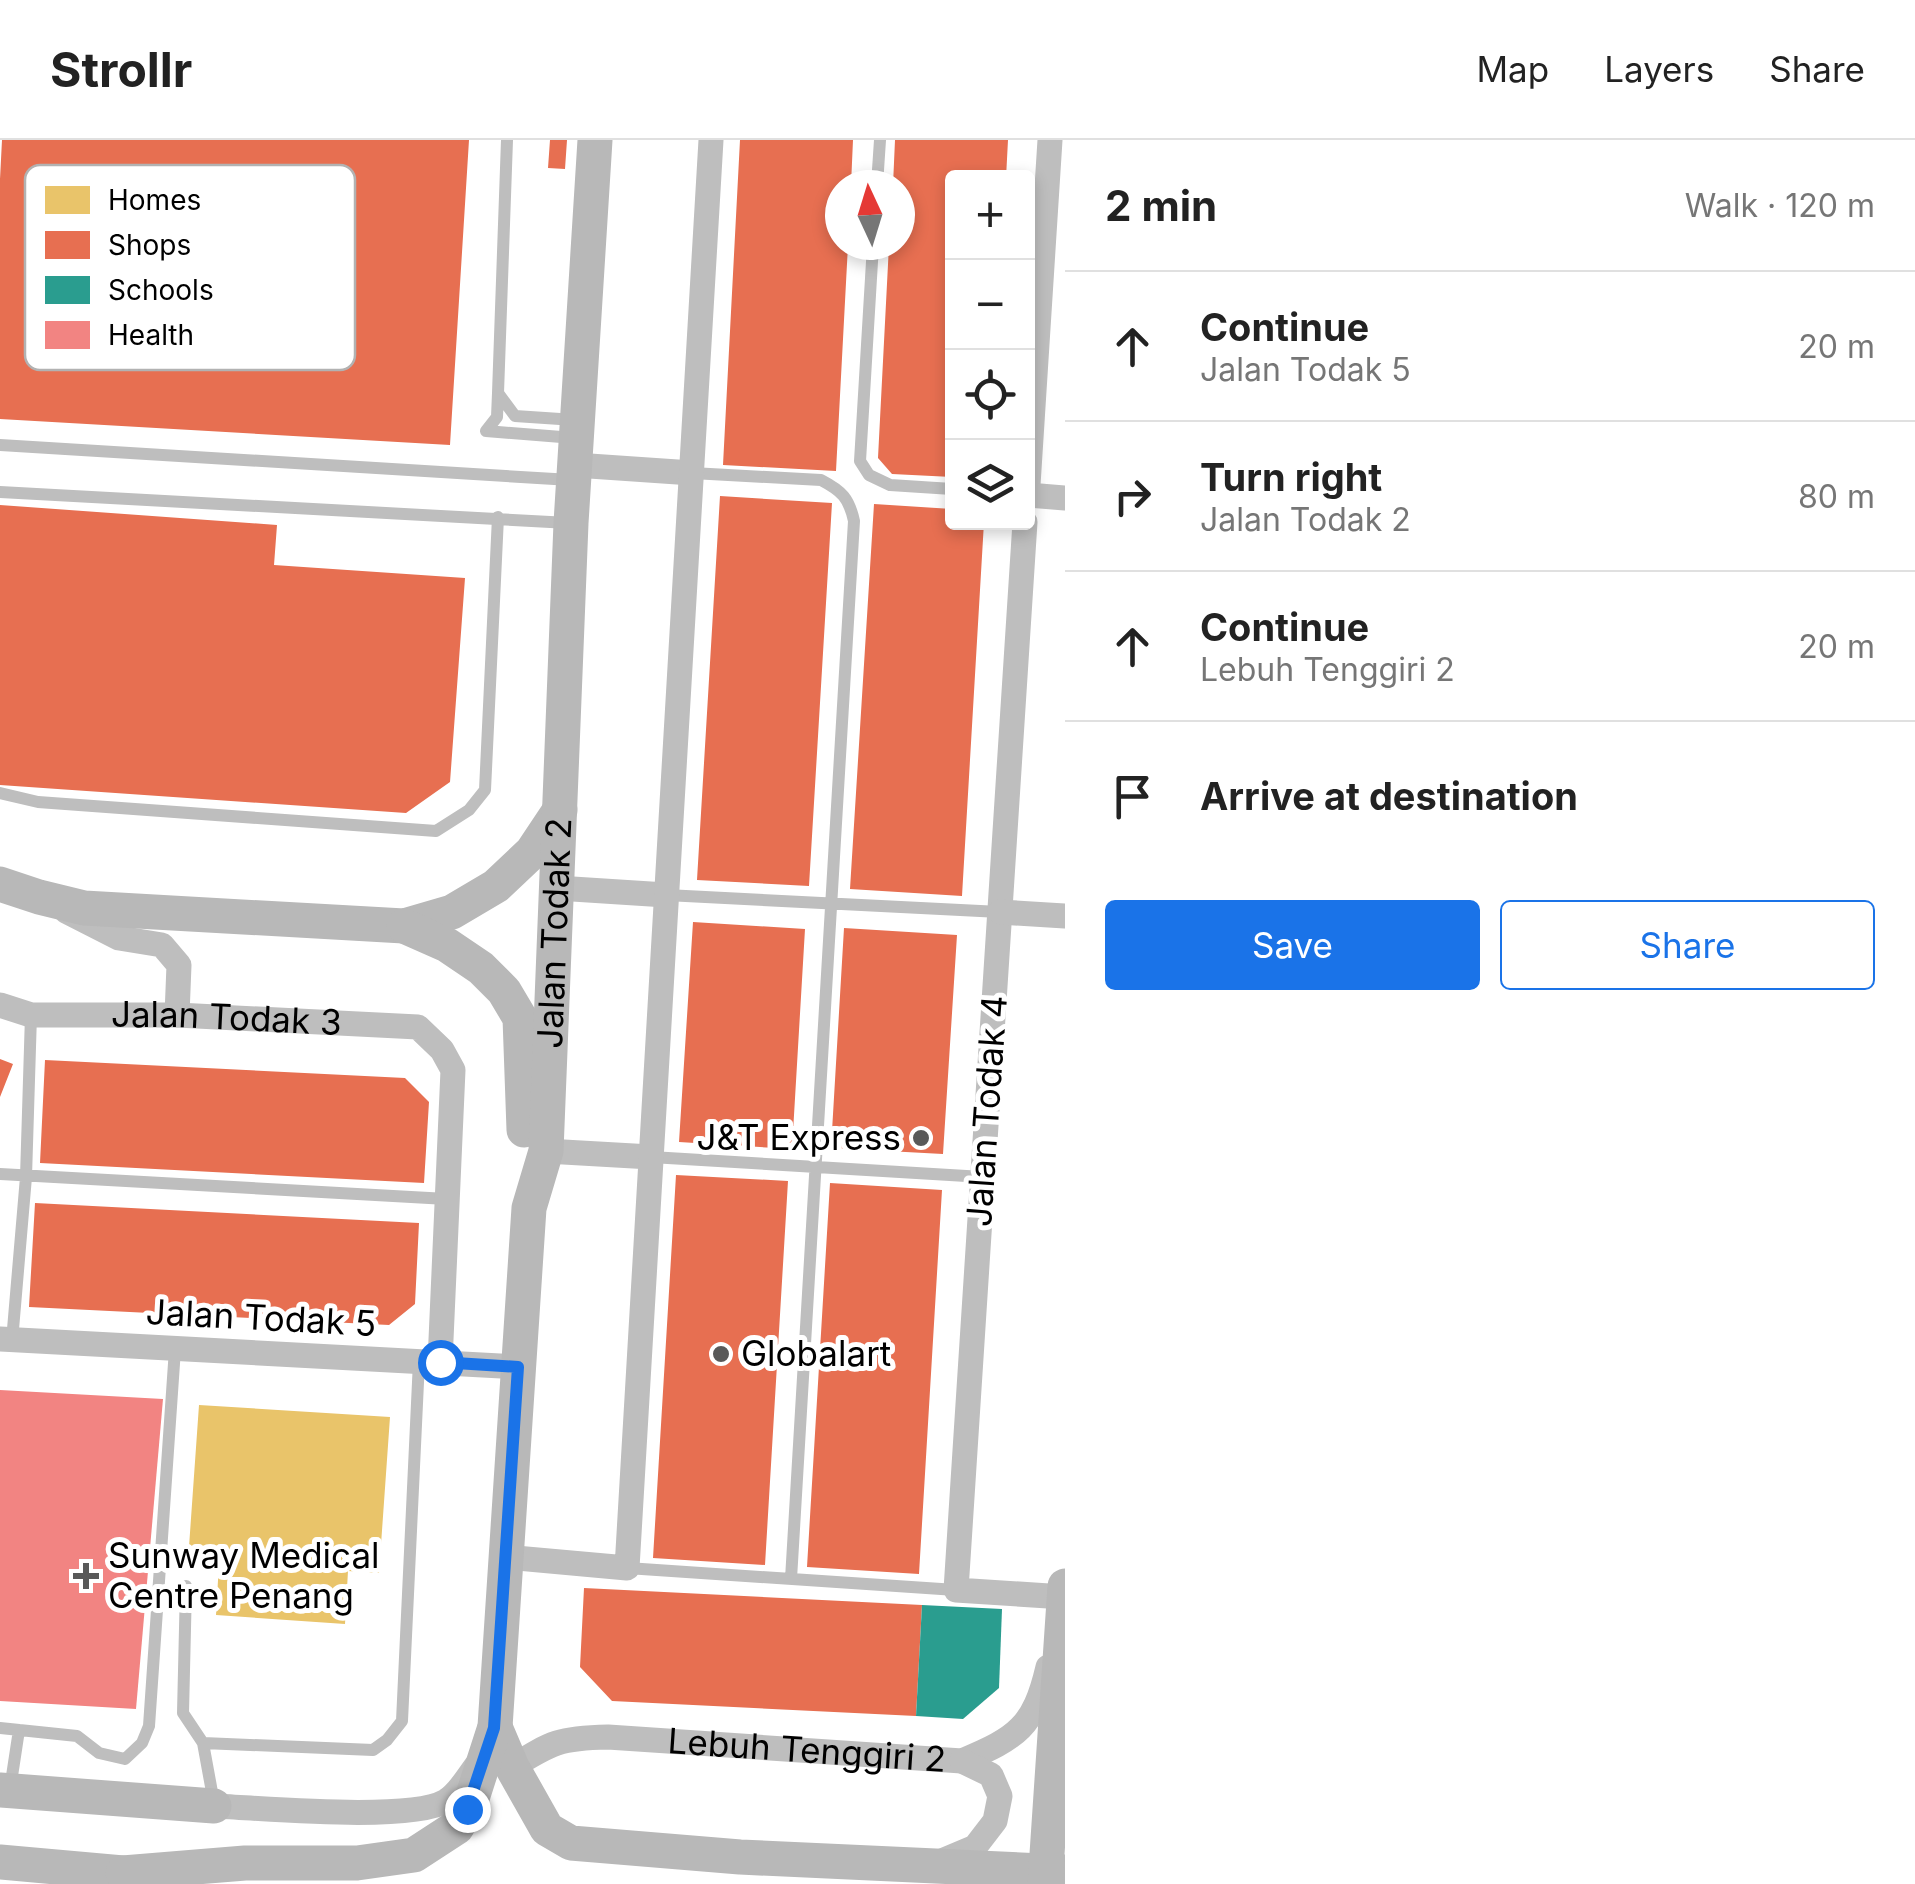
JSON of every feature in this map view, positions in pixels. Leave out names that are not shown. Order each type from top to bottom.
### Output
[{"type":"main road","name":"Jalan Todak 2","points":[[498,1748],[529,1208],[546,1151],[571,523],[596,140]]},
{"type":"main road","points":[[0,884],[84,908],[404,926],[452,912],[496,886],[532,852],[560,810]]},
{"type":"main road","points":[[404,926],[447,945],[481,968],[504,991],[520,1018],[529,1208]]},
{"type":"main road","points":[[498,1748],[547,1829],[571,1843],[740,1858],[932,1865],[1052,1876],[1065,1586]]},
{"type":"main road","points":[[96,1875],[245,1863],[358,1863],[414,1855],[457,1827],[498,1748]]},
{"type":"main road","points":[[5,1782],[214,1806]]},
{"type":"main road","points":[[0,1862],[174,1884]]},
{"type":"street","points":[[506,1558],[627,1568],[711,140]]},
{"type":"street","points":[[1031,440],[1050,140]]},
{"type":"street","points":[[576,451],[692,474]]},
{"type":"street","points":[[1035,496],[1065,498]]},
{"type":"street","name":"Jalan Todak 4","points":[[956,1590],[1024,530]]},
{"type":"street","points":[[557,888],[666,895]]},
{"type":"street","points":[[39,897],[119,938],[162,945],[179,965],[177,1015]]},
{"type":"street","points":[[1000,912],[1065,916]]},
{"type":"street","name":"Jalan Todak 3","points":[[0,1005],[31,1015],[177,1015],[418,1026],[442,1050],[453,1070],[447,1200]]},
{"type":"street","points":[[546,1151],[651,1158]]},
{"type":"street","points":[[429,1362],[447,1200]]},
{"type":"street","name":"Jalan Todak 5","points":[[6,1340],[518,1367]]},
{"type":"street","points":[[956,1590],[1064,1598]]},
{"type":"street","name":"Lebuh Tenggiri 2","points":[[214,1806],[359,1812],[416,1809],[444,1802],[498,1748],[573,1738],[608,1736],[962,1761],[1002,1744],[1027,1723],[1042,1692],[1064,1598]]},
{"type":"street","points":[[932,1865],[976,1847],[995,1821],[1000,1796],[991,1776],[962,1761]]},
{"type":"lane","points":[[507,140],[497,417],[486,431],[576,451]]},
{"type":"lane","points":[[878,170],[880,140]]},
{"type":"lane","points":[[872,260],[860,460],[869,475],[890,484],[945,488]]},
{"type":"lane","points":[[498,393],[514,416],[576,451]]},
{"type":"lane","points":[[0,446],[576,451]]},
{"type":"lane","points":[[692,474],[820,480],[836,488],[850,504],[854,521],[791,1579]]},
{"type":"lane","points":[[0,492],[571,523]]},
{"type":"lane","points":[[0,793],[38,802],[436,831],[470,810],[484,790],[498,517]]},
{"type":"lane","points":[[666,895],[1000,912]]},
{"type":"lane","points":[[6,1340],[26,1176],[31,1015]]},
{"type":"lane","points":[[651,1158],[982,1178]]},
{"type":"lane","points":[[0,1174],[447,1200]]},
{"type":"lane","points":[[0,1728],[76,1736],[98,1754],[125,1758],[142,1743],[148,1726],[174,1349]]},
{"type":"lane","points":[[203,1743],[372,1750],[387,1740],[402,1721],[429,1362]]},
{"type":"lane","points":[[627,1568],[956,1590]]},
{"type":"lane","points":[[186,1586],[183,1713],[203,1743],[214,1806]]},
{"type":"lane","points":[[5,1782],[19,1730]]},
{"type":"building: Homes","points":[[199,1405],[390,1417],[379,1573],[348,1571],[345,1624],[216,1615],[219,1563],[188,1561]]},
{"type":"building: Shops","points":[[2,140],[469,140],[450,445],[0,419]]},
{"type":"building: Shops","points":[[550,140],[567,140],[565,169],[548,168]]},
{"type":"building: Shops","points":[[740,140],[853,140],[852,170],[825,170],[825,260],[847,260],[836,471],[723,465]]},
{"type":"building: Shops","points":[[895,140],[1008,140],[1006,170],[945,170],[945,477],[892,474],[878,458],[888,260],[915,260],[915,170],[894,170]]},
{"type":"building: Shops","points":[[720,496],[832,503],[809,886],[697,880]]},
{"type":"building: Shops","points":[[874,504],[945,509],[945,530],[984,530],[962,896],[850,889]]},
{"type":"building: Shops","points":[[0,505],[277,525],[274,565],[465,578],[450,782],[406,813],[0,785]]},
{"type":"building: Shops","points":[[693,922],[805,929],[792,1149],[679,1142]]},
{"type":"building: Shops","points":[[844,928],[957,935],[943,1154],[831,1148]]},
{"type":"building: Shops","points":[[0,1059],[13,1064],[0,1097]]},
{"type":"building: Shops","points":[[45,1060],[405,1078],[429,1102],[424,1183],[40,1163]]},
{"type":"building: Shops","points":[[676,1175],[788,1181],[765,1565],[653,1558]]},
{"type":"building: Shops","points":[[830,1183],[942,1190],[919,1574],[807,1567]]},
{"type":"building: Shops","points":[[35,1203],[419,1223],[415,1304],[389,1325],[29,1307]]},
{"type":"building: Shops","points":[[584,1588],[922,1605],[916,1716],[612,1701],[580,1667]]},
{"type":"building: Schools","points":[[922,1605],[1002,1609],[999,1688],[963,1719],[916,1716]]},
{"type":"building: Health","name":"Sunway Medical Centre Penang","points":[[0,1390],[163,1399],[136,1709],[0,1701]]},
{"type":"place","name":"J&T Express","points":[[921,1138]]},
{"type":"place","name":"Globalart","points":[[721,1354]]},
{"type":"place","name":"Sunway Medical Centre Penang","points":[[86,1576]]},
{"type":"route","points":[[440,1362],[518,1367],[494,1728],[467,1809]]}]
